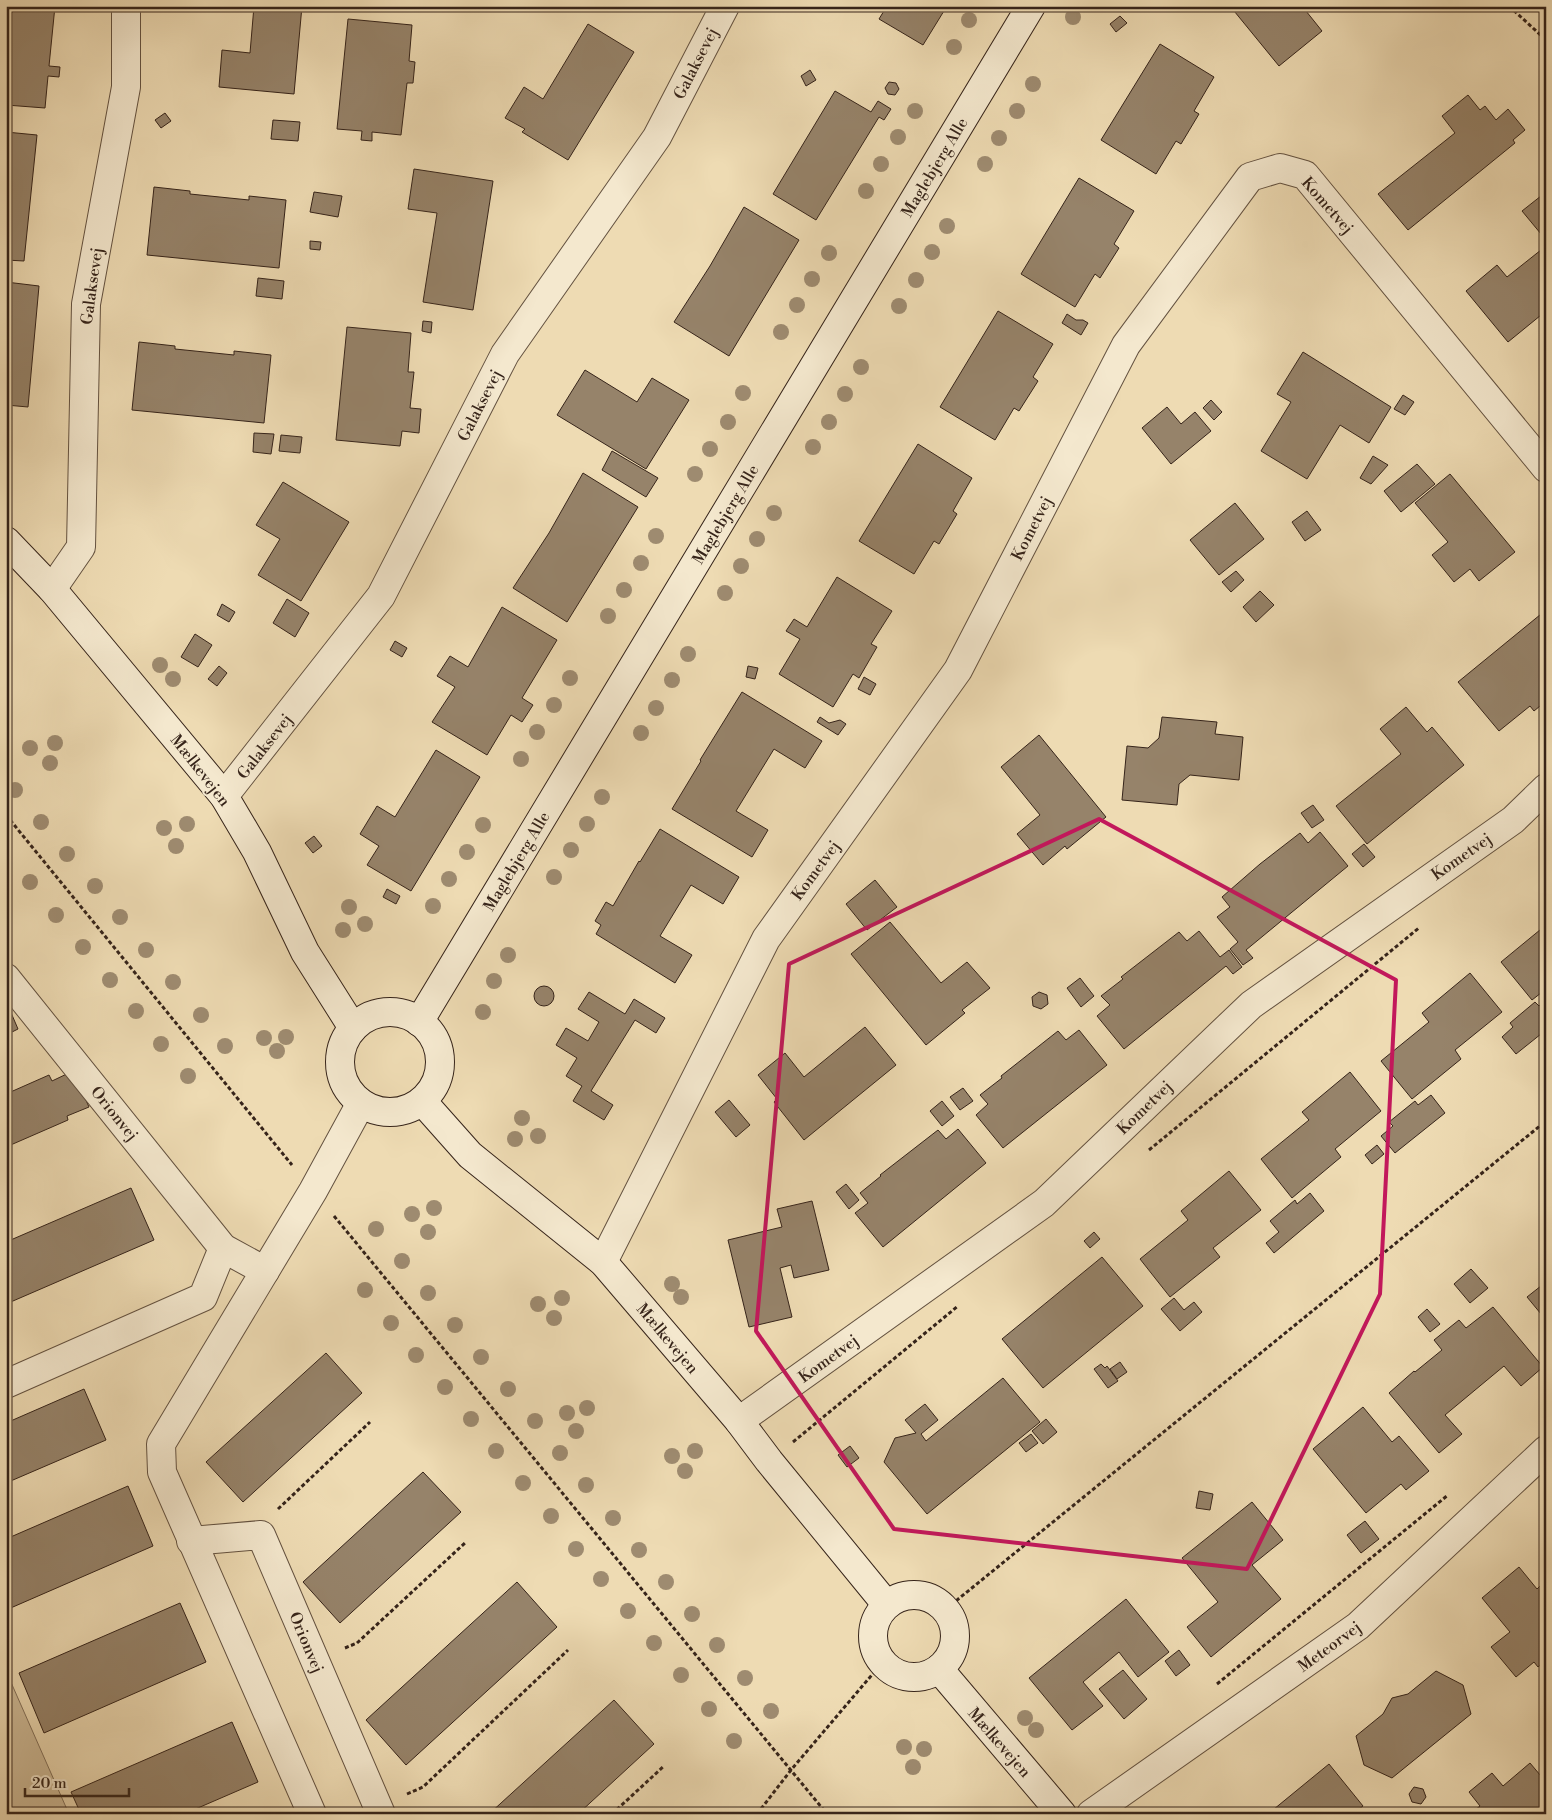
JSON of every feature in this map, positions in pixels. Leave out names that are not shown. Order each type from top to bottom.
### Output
[{"type":"street","name":"Galaksevej","points":[[52,589],[81,547],[86,304],[126,88],[126,6]]},
{"type":"street","name":"Galaksevej","points":[[224,796],[381,596],[506,354],[657,137],[725,6]]},
{"type":"street","name":"Maglebjerg Alle","points":[[419,1022],[1031,6]]},
{"type":"street","name":"Kometvej","points":[[603,1262],[766,939],[958,670],[1126,345],[1250,177],[1280,168],[1305,175],[1546,468]]},
{"type":"street","name":"Mælkevejen","points":[[6,541],[52,589],[224,796],[257,852],[305,952],[354,1028]]},
{"type":"street","name":"Kometvej","points":[[739,1421],[1044,1203],[1251,1006],[1513,820],[1546,788]]},
{"type":"street","name":"Orionvej","points":[[6,978],[223,1248],[265,1271]]},
{"type":"street","points":[[392,1012],[407,1015],[419,1022],[430,1032],[437,1046],[440,1061],[438,1076],[432,1089],[422,1101],[408,1109],[392,1112],[376,1110],[361,1103],[349,1091],[342,1075],[340,1058],[344,1042],[354,1028],[365,1018],[378,1013],[392,1012]]},
{"type":"street","name":"Mælkevejen","points":[[422,1101],[470,1155],[603,1262],[739,1421],[886,1604]]},
{"type":"street","points":[[312,1814],[162,1472],[161,1444],[313,1191],[361,1103]]},
{"type":"street","points":[[6,1384],[203,1297],[223,1248]]},
{"type":"street","name":"Meteorvej","points":[[1091,1814],[1358,1626],[1546,1450]]},
{"type":"street","points":[[191,1540],[261,1535]]},
{"type":"street","name":"Orionvej","points":[[261,1535],[379,1810]]},
{"type":"street","points":[[910,1594],[924,1595],[936,1600],[946,1609],[953,1621],[956,1634],[954,1647],[948,1660],[939,1669],[928,1675],[916,1678],[903,1676],[892,1671],[882,1663],[875,1652],[872,1640],[873,1626],[878,1614],[886,1604],[897,1597],[910,1594]]},
{"type":"street","name":"Mælkevejen","points":[[939,1669],[1062,1814]]},
{"type":"path","points":[[1509,6],[1546,40]]},
{"type":"path","points":[[6,815],[313,1191],[827,1814]]},
{"type":"path","points":[[1146,1152],[1423,925]]},
{"type":"path","points":[[946,1609],[1546,1121]]},
{"type":"path","points":[[770,1461],[962,1304]]},
{"type":"path","points":[[261,1535],[276,1512],[370,1422]]},
{"type":"path","points":[[1209,1690],[1454,1490]]},
{"type":"path","points":[[315,1660],[357,1643],[466,1542]]},
{"type":"path","points":[[379,1810],[423,1787],[568,1650]]},
{"type":"path","points":[[757,1814],[791,1770],[882,1663]]},
{"type":"path","points":[[612,1814],[664,1766]]},
{"type":"highlighted area","points":[[1099,819],[1396,980],[1380,1294],[1247,1569],[894,1529],[756,1331],[789,964]]},
{"type":"shaded area","points":[[6,1671],[69,1814],[6,1814]]},
{"type":"building","points":[[6,6],[55,6],[49,66],[60,67],[59,77],[48,76],[45,108],[6,105]]},
{"type":"building","points":[[254,6],[302,6],[294,94],[219,87],[222,50],[250,53]]},
{"type":"building","points":[[887,6],[947,6],[923,45],[879,19]]},
{"type":"building","points":[[1230,6],[1302,6],[1322,31],[1279,66]]},
{"type":"building","points":[[1120,16],[1127,23],[1116,32],[1110,24]]},
{"type":"building","points":[[348,19],[412,25],[409,61],[415,62],[413,83],[407,83],[401,135],[372,132],[372,141],[361,140],[362,131],[337,129]]},
{"type":"building","points":[[588,24],[634,52],[568,160],[522,132],[525,129],[505,118],[524,87],[543,99]]},
{"type":"building","points":[[1160,44],[1214,77],[1194,111],[1199,114],[1181,144],[1176,141],[1156,174],[1101,140]]},
{"type":"building","points":[[810,70],[816,80],[806,86],[801,76]]},
{"type":"building","points":[[889,82],[896,83],[899,89],[895,95],[888,94],[885,88]]},
{"type":"building","points":[[835,91],[871,112],[878,101],[891,109],[884,120],[879,117],[816,220],[773,194]]},
{"type":"building","points":[[1468,95],[1480,110],[1485,106],[1496,120],[1508,109],[1525,130],[1513,140],[1515,143],[1408,230],[1378,194],[1455,133],[1442,116]]},
{"type":"building","points":[[165,113],[171,121],[161,128],[155,120]]},
{"type":"building","points":[[273,120],[300,122],[298,141],[271,139]]},
{"type":"building","points":[[6,132],[37,135],[24,261],[6,260]]},
{"type":"building","points":[[414,169],[493,181],[473,310],[423,302],[437,213],[408,209]]},
{"type":"building","points":[[1079,178],[1134,211],[1114,244],[1119,248],[1100,278],[1095,274],[1075,307],[1021,274]]},
{"type":"building","points":[[154,187],[190,191],[190,194],[249,200],[249,196],[286,200],[279,268],[147,255]]},
{"type":"building","points":[[314,192],[342,196],[338,217],[310,212]]},
{"type":"building","points":[[1546,192],[1546,240],[1522,211]]},
{"type":"building","points":[[744,207],[799,240],[729,356],[674,322],[710,266]]},
{"type":"building","points":[[310,241],[321,242],[320,250],[310,249]]},
{"type":"building","points":[[1546,246],[1546,311],[1508,342],[1466,291],[1497,265],[1507,277]]},
{"type":"building","points":[[258,278],[284,281],[282,299],[256,296]]},
{"type":"building","points":[[6,282],[39,286],[28,407],[6,405]]},
{"type":"building","points":[[998,311],[1053,344],[1033,377],[1038,381],[1019,411],[1014,408],[995,440],[940,407]]},
{"type":"building","points":[[1067,314],[1076,320],[1083,320],[1088,323],[1081,335],[1062,323]]},
{"type":"building","points":[[423,321],[432,322],[431,333],[422,331]]},
{"type":"building","points":[[347,327],[411,333],[408,372],[414,372],[410,408],[421,409],[419,433],[402,431],[400,446],[336,440]]},
{"type":"building","points":[[139,342],[175,346],[175,349],[234,355],[234,351],[271,355],[264,423],[132,410]]},
{"type":"building","points":[[1303,352],[1391,407],[1369,443],[1340,425],[1307,479],[1261,451],[1291,402],[1277,394]]},
{"type":"building","points":[[585,370],[637,402],[652,378],[689,400],[646,469],[557,415]]},
{"type":"building","points":[[1403,395],[1414,402],[1405,415],[1394,409]]},
{"type":"building","points":[[1211,400],[1222,412],[1214,420],[1203,408]]},
{"type":"building","points":[[1167,407],[1181,424],[1195,412],[1211,431],[1171,464],[1142,428]]},
{"type":"building","points":[[254,433],[274,434],[271,454],[253,452]]},
{"type":"building","points":[[281,435],[302,437],[300,453],[279,451]]},
{"type":"building","points":[[918,444],[972,478],[953,511],[957,514],[939,544],[934,541],[914,574],[859,541]]},
{"type":"building","points":[[612,451],[658,478],[646,497],[602,470]]},
{"type":"building","points":[[1373,456],[1388,465],[1371,484],[1360,478]]},
{"type":"building","points":[[1417,464],[1435,484],[1401,512],[1384,491]]},
{"type":"building","points":[[583,473],[638,507],[567,622],[513,588],[549,533]]},
{"type":"building","points":[[1450,474],[1515,552],[1479,581],[1470,569],[1454,582],[1432,555],[1448,542],[1415,503]]},
{"type":"building","points":[[283,482],[349,522],[301,601],[258,575],[280,539],[256,525]]},
{"type":"building","points":[[1235,503],[1264,539],[1219,575],[1190,540]]},
{"type":"building","points":[[1307,511],[1321,530],[1305,541],[1292,522]]},
{"type":"building","points":[[1236,571],[1244,580],[1231,592],[1222,582]]},
{"type":"building","points":[[837,577],[892,611],[871,644],[877,647],[859,678],[853,674],[833,707],[779,674],[800,639],[786,631],[794,619],[807,627]]},
{"type":"building","points":[[1260,591],[1274,605],[1256,622],[1243,607]]},
{"type":"building","points":[[287,599],[309,613],[295,637],[273,623]]},
{"type":"building","points":[[222,604],[235,612],[229,622],[217,615]]},
{"type":"building","points":[[502,607],[557,640],[522,698],[533,705],[522,722],[511,715],[487,755],[432,722],[455,687],[437,676],[450,656],[468,667]]},
{"type":"building","points":[[1546,610],[1546,701],[1534,711],[1530,706],[1499,731],[1458,682]]},
{"type":"building","points":[[195,634],[212,645],[198,667],[181,657]]},
{"type":"building","points":[[395,641],[407,648],[402,657],[390,650]]},
{"type":"building","points":[[219,666],[227,673],[217,686],[208,679]]},
{"type":"building","points":[[748,666],[758,668],[755,679],[746,677]]},
{"type":"building","points":[[864,677],[876,684],[870,695],[858,689]]},
{"type":"building","points":[[742,692],[822,741],[805,768],[774,749],[736,811],[768,830],[752,857],[672,809]]},
{"type":"building","points":[[1406,707],[1427,732],[1432,727],[1464,765],[1367,844],[1336,806],[1401,754],[1380,729]]},
{"type":"building","points":[[820,717],[829,723],[840,720],[846,724],[838,735],[817,722]]},
{"type":"building","points":[[1162,717],[1217,722],[1215,734],[1243,737],[1239,780],[1190,775],[1179,784],[1177,805],[1122,800],[1127,746],[1148,748],[1159,738]]},
{"type":"building","points":[[1039,735],[1106,817],[1067,849],[1065,846],[1043,865],[1017,834],[1040,815],[1001,767]]},
{"type":"building","points":[[436,750],[480,777],[411,891],[367,865],[379,846],[360,834],[377,806],[395,817]]},
{"type":"building","points":[[1313,805],[1324,820],[1312,828],[1301,813]]},
{"type":"building","points":[[660,829],[739,877],[723,904],[691,885],[660,936],[692,955],[675,983],[596,934],[601,925],[595,921],[606,902],[613,906]]},
{"type":"building","points":[[1320,832],[1348,866],[1246,950],[1253,958],[1243,965],[1230,949],[1238,942],[1217,917],[1230,907],[1222,897],[1300,833],[1308,843]]},
{"type":"building","points":[[314,836],[322,846],[313,853],[305,843]]},
{"type":"building","points":[[1364,844],[1375,857],[1363,867],[1352,854]]},
{"type":"building","points":[[875,880],[897,907],[867,930],[846,904]]},
{"type":"building","points":[[387,889],[400,896],[396,904],[383,897]]},
{"type":"building","points":[[890,922],[941,983],[967,962],[990,988],[962,1010],[965,1013],[926,1045],[851,954]]},
{"type":"building","points":[[1546,925],[1546,989],[1532,1000],[1501,962]]},
{"type":"building","points":[[1199,931],[1220,957],[1229,950],[1242,967],[1233,974],[1226,966],[1124,1049],[1097,1016],[1110,1005],[1101,996],[1123,979],[1121,977],[1179,932],[1187,941]]},
{"type":"building","points":[[1470,973],[1502,1012],[1455,1050],[1461,1059],[1412,1099],[1381,1061],[1429,1022],[1422,1013]]},
{"type":"building","points":[[1080,978],[1094,996],[1081,1007],[1067,988]]},
{"type":"building","points":[[544,986],[551,989],[554,996],[551,1003],[544,1006],[537,1003],[534,996],[537,989]]},
{"type":"building","points":[[589,992],[625,1014],[634,999],[665,1018],[656,1033],[635,1020],[591,1091],[613,1105],[604,1120],[573,1101],[582,1086],[566,1076],[577,1058],[556,1045],[566,1028],[588,1041],[599,1022],[578,1009]]},
{"type":"building","points":[[1039,992],[1047,995],[1048,1004],[1041,1009],[1033,1006],[1032,997]]},
{"type":"building","points":[[1546,1000],[1546,1030],[1516,1054],[1502,1037],[1513,1027],[1510,1023],[1535,1002],[1539,1006]]},
{"type":"building","points":[[6,1001],[18,1029],[6,1035]]},
{"type":"building","points":[[865,1027],[896,1065],[804,1140],[774,1102],[777,1099],[758,1075],[785,1053],[804,1077]]},
{"type":"building","points":[[1079,1030],[1107,1065],[1003,1148],[976,1115],[988,1104],[980,1095],[1058,1031],[1066,1040]]},
{"type":"building","points":[[73,1071],[89,1107],[67,1116],[68,1120],[6,1147],[6,1094],[49,1075],[52,1081]]},
{"type":"building","points":[[1350,1072],[1381,1111],[1335,1149],[1341,1157],[1292,1198],[1261,1159],[1309,1120],[1302,1112]]},
{"type":"building","points":[[963,1088],[973,1101],[960,1110],[950,1097]]},
{"type":"building","points":[[1431,1095],[1445,1113],[1395,1153],[1381,1136],[1393,1126],[1389,1122],[1415,1101],[1418,1105]]},
{"type":"building","points":[[729,1100],[750,1125],[736,1137],[715,1112]]},
{"type":"building","points":[[942,1101],[954,1116],[942,1126],[930,1111]]},
{"type":"building","points":[[958,1129],[986,1163],[883,1247],[855,1213],[868,1203],[860,1193],[938,1130],[946,1139]]},
{"type":"building","points":[[1377,1145],[1384,1154],[1372,1164],[1365,1155]]},
{"type":"building","points":[[1229,1171],[1261,1210],[1213,1248],[1220,1257],[1170,1297],[1140,1259],[1188,1220],[1181,1211]]},
{"type":"building","points":[[846,1184],[859,1200],[849,1209],[836,1192]]},
{"type":"building","points":[[131,1188],[154,1240],[6,1304],[6,1242]]},
{"type":"building","points":[[1310,1193],[1324,1211],[1274,1253],[1266,1243],[1279,1232],[1270,1221],[1295,1200],[1297,1204]]},
{"type":"building","points":[[812,1201],[829,1270],[794,1278],[791,1265],[780,1268],[792,1317],[749,1327],[728,1240],[782,1227],[777,1209]]},
{"type":"building","points":[[1094,1232],[1100,1239],[1090,1248],[1084,1241]]},
{"type":"building","points":[[1102,1257],[1143,1306],[1043,1388],[1002,1339]]},
{"type":"building","points":[[1471,1269],[1488,1288],[1470,1303],[1454,1284]]},
{"type":"building","points":[[1546,1282],[1546,1320],[1527,1297]]},
{"type":"building","points":[[1174,1298],[1184,1310],[1194,1302],[1202,1312],[1180,1331],[1161,1309]]},
{"type":"building","points":[[1493,1307],[1543,1367],[1521,1386],[1504,1366],[1445,1415],[1462,1434],[1439,1453],[1389,1393],[1442,1350],[1434,1340],[1459,1320],[1466,1328]]},
{"type":"building","points":[[1427,1309],[1440,1324],[1430,1332],[1418,1317]]},
{"type":"building","points":[[326,1353],[362,1393],[243,1502],[206,1462]]},
{"type":"building","points":[[1120,1362],[1127,1372],[1117,1379],[1110,1369]]},
{"type":"building","points":[[1101,1364],[1105,1368],[1107,1366],[1118,1381],[1108,1388],[1094,1369]]},
{"type":"building","points":[[1003,1378],[1040,1422],[927,1514],[884,1462],[895,1438],[916,1433],[905,1420],[925,1404],[938,1420],[921,1434],[926,1441]]},
{"type":"building","points":[[84,1389],[106,1440],[6,1483],[6,1423]]},
{"type":"building","points":[[1363,1407],[1392,1442],[1399,1436],[1429,1471],[1406,1490],[1401,1484],[1366,1513],[1313,1449]]},
{"type":"building","points":[[1046,1419],[1057,1432],[1043,1444],[1032,1431]]},
{"type":"building","points":[[1031,1434],[1038,1443],[1026,1452],[1019,1443]]},
{"type":"building","points":[[850,1446],[859,1458],[847,1467],[838,1455]]},
{"type":"building","points":[[423,1472],[461,1512],[340,1623],[303,1582]]},
{"type":"building","points":[[128,1486],[153,1546],[6,1610],[6,1539]]},
{"type":"building","points":[[1199,1491],[1213,1494],[1210,1510],[1196,1508]]},
{"type":"building","points":[[1252,1502],[1283,1540],[1252,1565],[1281,1599],[1211,1657],[1187,1627],[1218,1602],[1182,1558]]},
{"type":"building","points":[[1365,1521],[1379,1539],[1361,1553],[1347,1535]]},
{"type":"building","points":[[1519,1567],[1537,1589],[1541,1585],[1546,1591],[1546,1660],[1538,1667],[1534,1662],[1516,1677],[1491,1647],[1510,1632],[1482,1598]]},
{"type":"building","points":[[517,1582],[557,1627],[406,1765],[366,1720]]},
{"type":"building","points":[[1126,1599],[1169,1652],[1138,1677],[1119,1652],[1083,1682],[1103,1706],[1072,1730],[1029,1678]]},
{"type":"building","points":[[180,1603],[206,1662],[44,1733],[19,1673]]},
{"type":"building","points":[[1179,1650],[1190,1665],[1176,1676],[1165,1661]]},
{"type":"building","points":[[1123,1670],[1147,1699],[1124,1719],[1099,1689]]},
{"type":"building","points":[[1436,1671],[1463,1685],[1471,1714],[1392,1778],[1364,1765],[1356,1736],[1383,1714],[1392,1698],[1408,1694]]},
{"type":"building","points":[[614,1700],[654,1744],[578,1814],[489,1814]]},
{"type":"building","points":[[232,1722],[258,1782],[184,1814],[81,1814],[71,1792]]},
{"type":"building","points":[[1530,1763],[1546,1782],[1546,1814],[1470,1814],[1480,1806],[1469,1792],[1492,1773],[1503,1786]]},
{"type":"building","points":[[1329,1764],[1363,1806],[1353,1814],[1268,1814]]},
{"type":"building","points":[[1414,1787],[1423,1789],[1426,1797],[1421,1804],[1412,1802],[1409,1794]]}]
